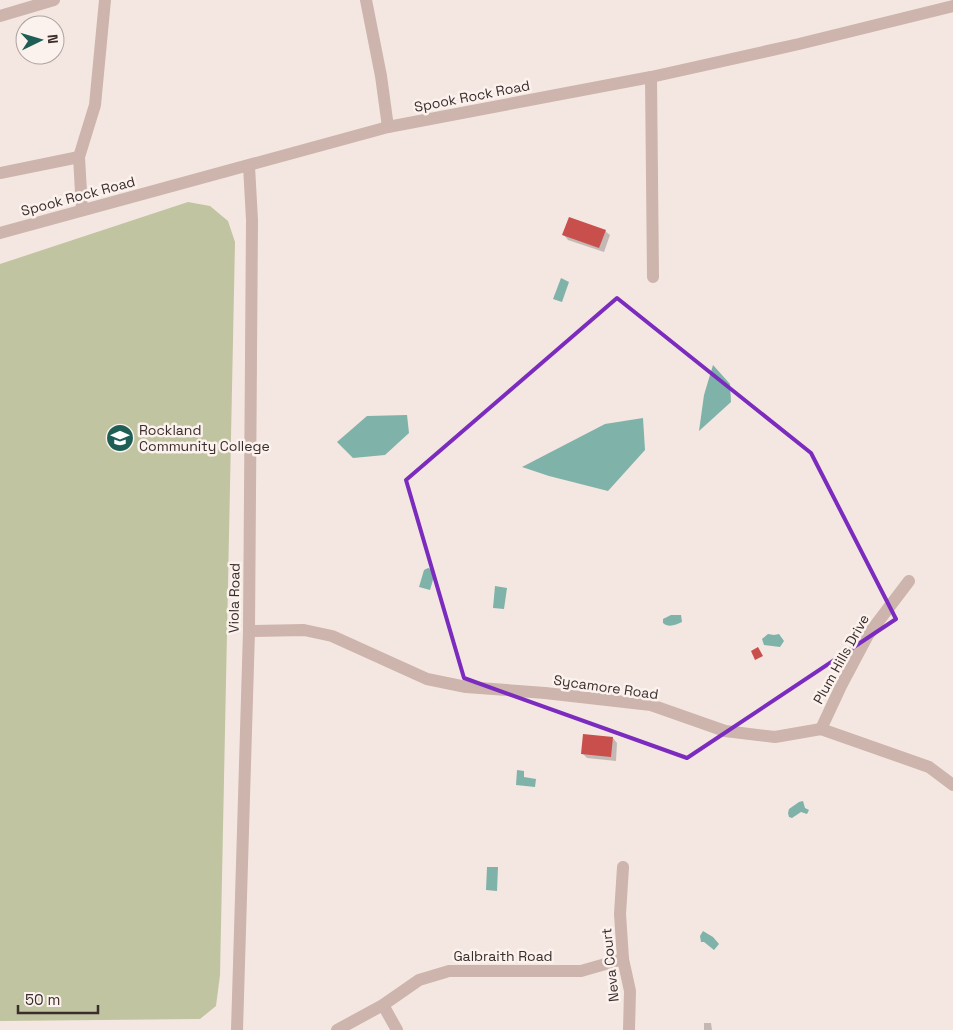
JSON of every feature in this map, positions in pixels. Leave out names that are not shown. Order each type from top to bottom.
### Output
[{"type":"street","points":[[0,16],[54,0]]},
{"type":"street","points":[[82,210],[79,157],[95,105],[105,0]]},
{"type":"street","points":[[366,0],[381,76],[388,127]]},
{"type":"street","name":"Spook Rock Road","points":[[0,233],[388,127],[651,77],[799,44],[952,4]]},
{"type":"street","points":[[651,77],[653,278]]},
{"type":"street","points":[[0,173],[79,157]]},
{"type":"street","name":"Viola Road","points":[[237,1030],[249,631],[252,220],[249,166]]},
{"type":"street","name":"Plum Hills Drive","points":[[821,729],[868,635],[909,580]]},
{"type":"street","name":"Sycamore Road","points":[[249,631],[304,630],[332,636],[427,679],[466,687],[545,693],[651,705],[725,731],[775,737],[821,729],[928,767],[953,785]]},
{"type":"street","name":"Neva Court","points":[[623,867],[620,914],[623,958],[630,992],[629,1030]]},
{"type":"street","name":"Galbraith Road","points":[[337,1030],[382,1005],[420,980],[449,971],[581,971],[623,958]]},
{"type":"street","points":[[382,1005],[397,1030]]},
{"type":"highlighted area","points":[[617,298],[811,453],[896,619],[687,758],[464,678],[406,480]]},
{"type":"green space","name":"Rockland Community College","points":[[188,202],[210,206],[228,221],[235,242],[220,975],[216,1006],[200,1019],[0,1021],[0,264]]},
{"type":"water","points":[[561,278],[569,282],[562,302],[553,299]]},
{"type":"water","points":[[713,365],[730,384],[731,402],[699,431],[704,395]]},
{"type":"water","points":[[407,415],[409,433],[385,455],[353,458],[337,442],[367,416]]},
{"type":"water","points":[[643,418],[645,450],[608,491],[522,467],[605,424]]},
{"type":"water","points":[[428,568],[435,573],[430,590],[419,587],[424,570]]},
{"type":"water","points":[[495,586],[507,588],[504,609],[493,608]]},
{"type":"water","points":[[671,615],[681,615],[682,622],[670,626],[665,625],[663,619]]},
{"type":"water","points":[[768,634],[779,634],[784,641],[780,647],[764,645],[762,639]]},
{"type":"water","points":[[517,770],[524,771],[524,777],[536,779],[535,787],[516,785]]},
{"type":"water","points":[[803,801],[805,808],[809,810],[807,814],[801,812],[792,818],[789,817],[789,809]]},
{"type":"water","points":[[487,867],[498,867],[497,891],[486,890]]},
{"type":"water","points":[[703,931],[713,937],[719,944],[714,950],[704,942],[701,942],[700,936]]},
{"type":"building","points":[[569,217],[606,230],[599,248],[562,235]]},
{"type":"building","points":[[758,647],[763,656],[755,660],[751,651]]},
{"type":"building","points":[[583,734],[613,737],[611,757],[581,754]]},
{"type":"place","name":"Rockland Community College","points":[[120,438]]}]
